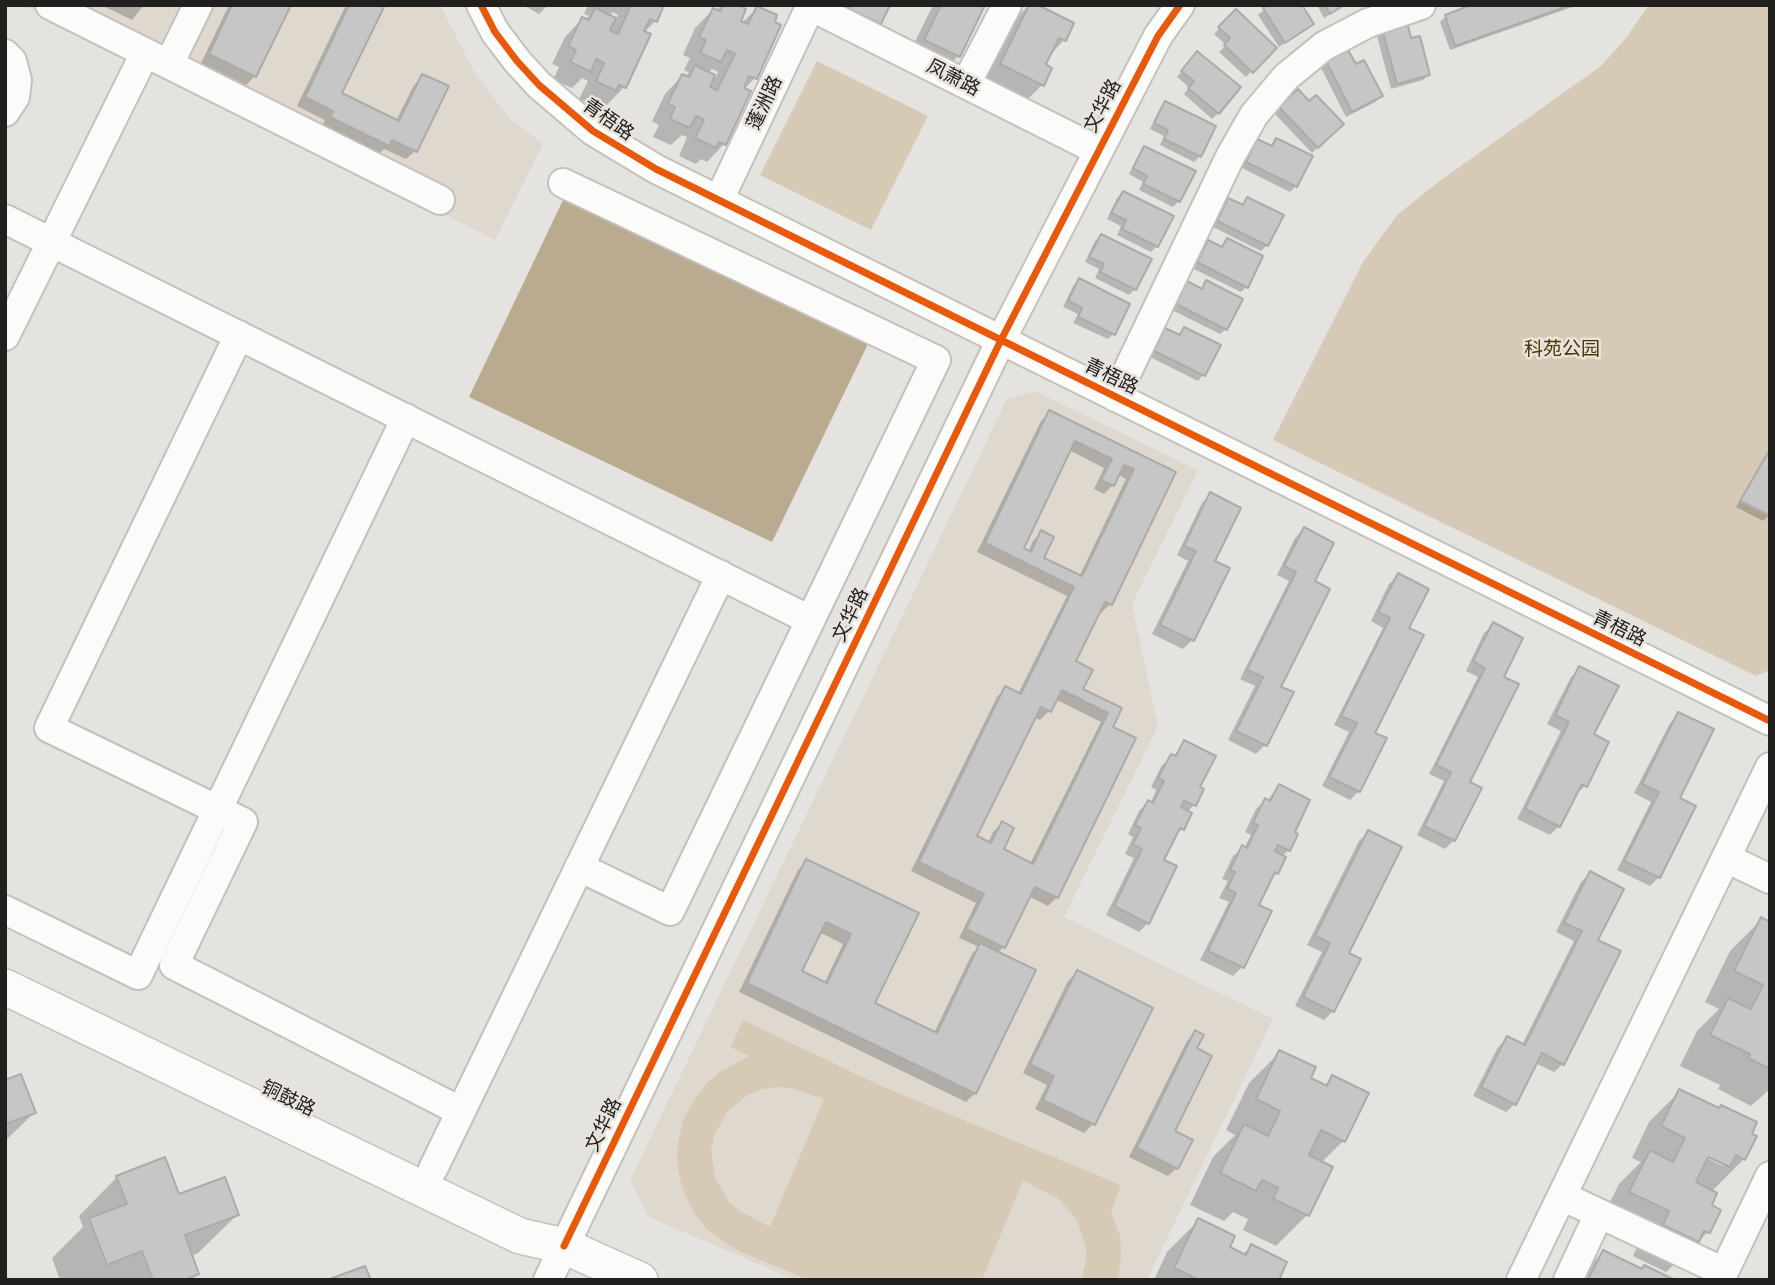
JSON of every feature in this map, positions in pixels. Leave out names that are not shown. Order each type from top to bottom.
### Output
[{"type":"main road","name":"铜鼓路","points":[[5,961],[528,1216],[564,1245]]},
{"type":"main road","name":"铜鼓路","points":[[5,987],[520,1236],[564,1245],[640,1280]]},
{"type":"street","points":[[50,5],[439,200]]},
{"type":"street","points":[[5,336],[51,242],[157,58],[198,5]]},
{"type":"street","name":"青梧路","points":[[481,5],[495,32],[517,61],[566,110],[626,152],[719,201],[1770,721]]},
{"type":"street","points":[[966,84],[1007,5]]},
{"type":"street","name":"文华路","points":[[548,1280],[1001,340],[1097,150],[1158,36],[1180,5]]},
{"type":"street","points":[[1115,397],[1230,158],[1254,114],[1286,77],[1324,46],[1368,23],[1421,5]]},
{"type":"street","name":"蓬洲路","points":[[719,201],[810,6]]},
{"type":"street","name":"凤萧路","points":[[810,6],[1097,150]]},
{"type":"street","points":[[5,54],[12,61],[17,80],[15,97],[5,112]]},
{"type":"street","points":[[563,183],[936,360],[670,911],[579,867]]},
{"type":"street","points":[[5,219],[810,620]]},
{"type":"street","points":[[239,335],[50,727],[243,822],[174,965],[460,1111]]},
{"type":"street","points":[[5,910],[138,975],[406,418]]},
{"type":"street","points":[[433,1169],[721,575]]},
{"type":"street","points":[[1521,1280],[1770,767]]},
{"type":"street","points":[[1726,858],[1770,879]]},
{"type":"street","points":[[1562,1196],[1722,1276],[1770,1176]]},
{"type":"street","points":[[1568,1280],[1600,1214]]},
{"type":"street","points":[[564,1245],[565,1280]]},
{"type":"shaded area","points":[[22,5],[440,5],[476,75],[510,119],[543,144],[495,240]]},
{"type":"shaded area","points":[[564,198],[868,344],[772,542],[469,397]]},
{"type":"shaded area","points":[[1035,391],[1198,470],[1132,604],[1158,726],[1064,917],[1273,1019],[1147,1280],[795,1280],[648,1217],[630,1180],[1007,399]]},
{"type":"green space","name":"科苑公园","points":[[1649,5],[1770,5],[1770,670],[1756,676],[1273,440],[1363,262],[1397,215],[1437,183],[1601,66],[1626,38]]},
{"type":"green space","points":[[817,61],[928,116],[871,230],[760,175]]},
{"type":"green space","points":[[743,1020],[881,1086],[1121,1185],[1111,1211],[1120,1236],[1118,1280],[1081,1280],[1086,1246],[1077,1220],[1060,1200],[1023,1180],[982,1280],[809,1280],[739,1251],[722,1241],[706,1228],[694,1213],[679,1176],[677,1156],[684,1118],[694,1100],[706,1084],[721,1071],[750,1056],[731,1047]],"holes":[[[790,1088],[824,1099],[770,1227],[729,1202],[715,1178],[711,1150],[714,1136],[727,1112],[749,1094],[762,1089]]]},
{"type":"building","points":[[232,5],[291,5],[256,77],[209,54]]},
{"type":"building","points":[[349,5],[385,5],[342,93],[399,121],[422,74],[449,86],[417,152],[392,140],[389,146],[330,117],[333,111],[305,97]]},
{"type":"building","points":[[631,5],[664,5],[657,22],[650,19],[644,31],[651,34],[626,88],[619,85],[616,91],[596,81],[604,63],[596,59],[591,72],[570,62],[576,50],[568,46],[582,17],[589,20],[595,8],[616,18],[610,30],[618,34]]},
{"type":"building","points":[[723,5],[739,5],[746,9],[741,21],[748,24],[757,6],[777,15],[775,22],[781,25],[757,79],[749,76],[744,88],[751,91],[726,145],[719,142],[716,148],[695,138],[704,120],[696,116],[690,128],[670,119],[675,107],[668,103],[682,74],[689,77],[695,65],[715,75],[710,87],[717,90],[735,54],[727,50],[721,62],[700,53],[706,40],[699,37],[713,8],[720,11]]},
{"type":"building","points":[[851,5],[890,5],[881,24],[849,9]]},
{"type":"building","points":[[941,5],[985,5],[960,57],[924,40]]},
{"type":"building","points":[[1029,5],[1038,5],[1074,23],[1066,41],[1059,38],[1046,64],[1052,68],[1044,86],[1000,64]]},
{"type":"building","points":[[1267,5],[1302,5],[1314,24],[1285,43],[1263,8]]},
{"type":"building","points":[[1325,5],[1344,5],[1330,14]]},
{"type":"building","points":[[1471,5],[1571,5],[1455,46],[1445,15]]},
{"type":"building","points":[[1236,9],[1277,48],[1253,73],[1224,45],[1230,38],[1218,27]]},
{"type":"building","points":[[1407,22],[1411,38],[1420,36],[1430,75],[1397,84],[1382,29]]},
{"type":"building","points":[[1348,50],[1356,64],[1364,60],[1383,96],[1352,112],[1326,61]]},
{"type":"building","points":[[1197,51],[1241,87],[1219,114],[1188,88],[1194,81],[1181,71]]},
{"type":"building","points":[[1298,89],[1309,101],[1316,95],[1344,124],[1318,148],[1279,107]]},
{"type":"building","points":[[1165,101],[1216,126],[1201,157],[1164,139],[1168,130],[1154,123]]},
{"type":"building","points":[[1276,138],[1313,156],[1297,187],[1246,162],[1257,139],[1272,146]]},
{"type":"building","points":[[1144,146],[1196,171],[1180,202],[1143,184],[1147,176],[1133,168]]},
{"type":"building","points":[[1123,191],[1174,216],[1158,247],[1122,229],[1126,220],[1111,213]]},
{"type":"building","points":[[1247,197],[1284,215],[1268,246],[1217,221],[1228,198],[1243,205]]},
{"type":"building","points":[[1101,234],[1152,259],[1136,290],[1100,272],[1104,264],[1089,257]]},
{"type":"building","points":[[1227,238],[1263,256],[1248,288],[1197,262],[1208,240],[1222,247]]},
{"type":"building","points":[[1079,278],[1130,304],[1115,335],[1078,317],[1082,308],[1068,301]]},
{"type":"building","points":[[1206,280],[1243,299],[1227,330],[1176,304],[1187,281],[1202,289]]},
{"type":"building","points":[[1184,327],[1221,345],[1205,376],[1154,351],[1165,328],[1180,335]]},
{"type":"building","points":[[1049,410],[1176,472],[1112,605],[1105,602],[1076,661],[1093,670],[1083,689],[1122,708],[1113,727],[1136,738],[1058,898],[1035,887],[1005,948],[966,929],[984,894],[919,862],[1005,686],[1021,694],[1074,587],[985,543]],"holes":[[[1075,441],[1112,459],[1101,480],[1114,486],[1124,465],[1134,469],[1082,576],[1044,558],[1054,537],[1041,530],[1031,552],[1024,548]],[[1062,690],[1108,713],[1033,864],[1004,849],[1014,828],[1002,821],[991,843],[977,836],[1041,707],[1051,712]]]},
{"type":"building","points":[[1770,449],[1770,516],[1740,501]]},
{"type":"building","points":[[1210,492],[1241,508],[1215,561],[1230,568],[1194,641],[1160,625],[1196,551],[1184,546]]},
{"type":"building","points":[[1304,527],[1334,543],[1315,581],[1330,589],[1281,687],[1294,692],[1267,746],[1236,731],[1263,677],[1247,670],[1296,572],[1284,566]]},
{"type":"building","points":[[1398,573],[1429,589],[1409,628],[1424,635],[1375,733],[1387,738],[1360,792],[1329,777],[1357,723],[1341,716],[1390,618],[1378,612]]},
{"type":"building","points":[[1493,622],[1523,638],[1504,677],[1519,684],[1470,782],[1482,788],[1455,841],[1424,826],[1451,772],[1436,765],[1485,668],[1473,661]]},
{"type":"building","points":[[1579,666],[1619,686],[1594,734],[1609,742],[1587,787],[1582,784],[1560,827],[1525,809],[1569,722],[1555,715]]},
{"type":"building","points":[[1678,712],[1714,729],[1680,798],[1696,806],[1660,878],[1624,861],[1659,792],[1642,784]]},
{"type":"building","points":[[1184,740],[1216,756],[1200,787],[1204,789],[1196,806],[1184,801],[1181,807],[1192,813],[1184,830],[1180,828],[1164,860],[1177,866],[1149,924],[1114,906],[1142,849],[1133,844],[1141,828],[1135,825],[1148,800],[1153,803],[1164,781],[1158,778],[1171,754],[1176,756]]},
{"type":"building","points":[[1279,784],[1310,800],[1295,832],[1298,834],[1290,851],[1278,845],[1275,851],[1286,857],[1278,874],[1275,872],[1259,905],[1272,911],[1244,968],[1208,951],[1236,893],[1227,889],[1235,872],[1230,870],[1242,845],[1247,848],[1258,825],[1253,823],[1265,798],[1270,801]]},
{"type":"building","points":[[1368,830],[1402,847],[1349,953],[1361,959],[1334,1012],[1303,997],[1330,943],[1315,936]]},
{"type":"building","points":[[806,859],[919,913],[875,1003],[937,1033],[980,943],[1036,970],[976,1094],[747,983]],"holes":[[[826,922],[851,934],[827,983],[802,971]]]},
{"type":"building","points":[[1590,871],[1624,889],[1598,940],[1621,951],[1564,1065],[1542,1053],[1516,1105],[1481,1087],[1507,1036],[1525,1045],[1582,931],[1564,923]]},
{"type":"building","points":[[1761,917],[1770,922],[1770,1069],[1748,1058],[1750,1054],[1710,1035],[1728,998],[1751,1009],[1763,985],[1734,971]]},
{"type":"building","points":[[1077,970],[1153,1008],[1095,1125],[1043,1100],[1054,1076],[1030,1064]]},
{"type":"building","points":[[1195,1030],[1204,1035],[1197,1048],[1212,1056],[1175,1131],[1193,1140],[1178,1169],[1137,1148]]},
{"type":"building","points":[[1279,1050],[1316,1067],[1311,1078],[1327,1086],[1332,1075],[1369,1093],[1345,1142],[1321,1130],[1309,1155],[1333,1167],[1309,1216],[1273,1199],[1278,1188],[1262,1180],[1256,1191],[1220,1173],[1244,1124],[1268,1136],[1280,1111],[1256,1099]]},
{"type":"building","points":[[21,1074],[36,1113],[5,1124],[5,1080]]},
{"type":"building","points":[[1679,1089],[1757,1122],[1752,1134],[1757,1136],[1745,1160],[1736,1155],[1730,1167],[1708,1157],[1696,1182],[1717,1193],[1712,1205],[1721,1210],[1710,1233],[1704,1231],[1699,1242],[1663,1225],[1669,1211],[1629,1192],[1650,1150],[1673,1162],[1685,1138],[1661,1126]]},
{"type":"building","points":[[165,1157],[179,1194],[225,1177],[239,1215],[185,1235],[199,1274],[185,1280],[153,1280],[142,1251],[107,1265],[89,1218],[127,1204],[116,1176]]},
{"type":"building","points":[[1198,1218],[1235,1236],[1230,1247],[1246,1255],[1251,1244],[1287,1262],[1279,1280],[1199,1280],[1174,1268]]},
{"type":"building","points":[[1603,1250],[1642,1269],[1644,1265],[1675,1280],[1588,1280]]},
{"type":"building","points":[[365,1266],[371,1280],[327,1280]]},
{"type":"cycle path","points":[[481,5],[495,32],[539,85],[593,131],[656,169],[1770,721]]},
{"type":"cycle path","points":[[564,1246],[1001,340],[1158,36],[1180,5]]}]
